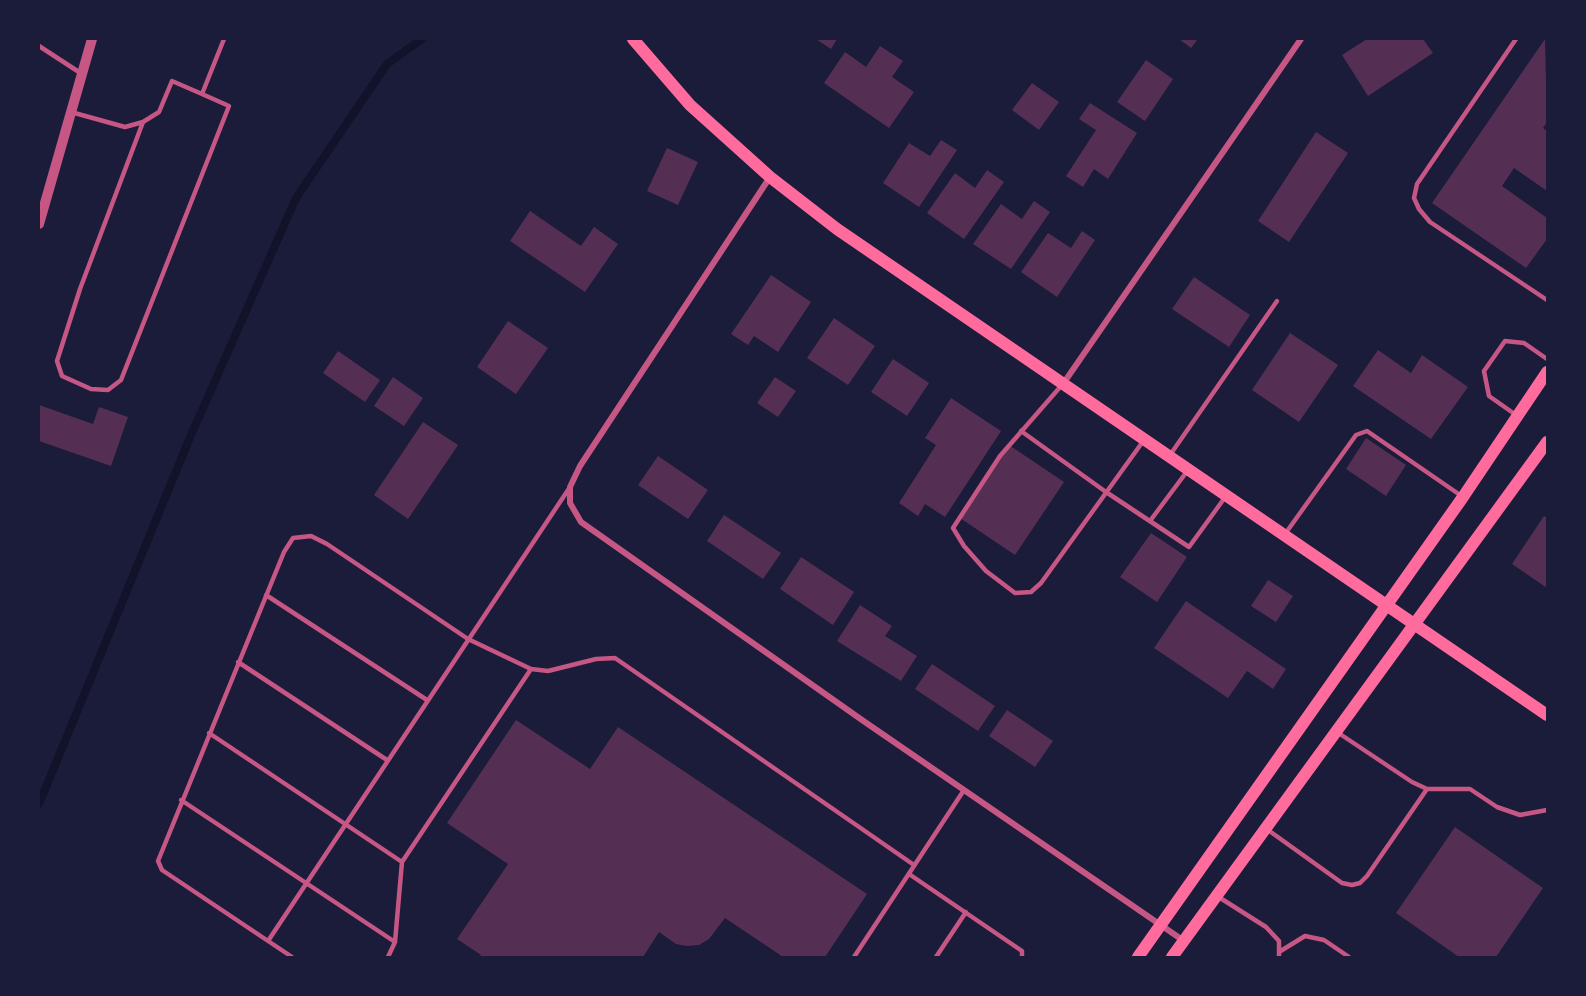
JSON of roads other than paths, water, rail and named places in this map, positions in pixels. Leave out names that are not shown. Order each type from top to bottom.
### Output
[{"type":"main road","points":[[633,39],[690,105],[770,177],[837,229],[1547,715]]},
{"type":"main road","points":[[1138,957],[1463,497],[1547,372]]},
{"type":"main road","points":[[1172,957],[1547,442]]},
{"type":"street","points":[[39,224],[92,39]]},
{"type":"street","points":[[1063,384],[1301,39]]},
{"type":"street","points":[[770,177],[580,466],[570,487],[570,503],[581,522],[1184,941]]},
{"type":"lane","points":[[202,94],[224,39]]},
{"type":"lane","points":[[1516,39],[1417,184],[1414,198],[1419,209],[1430,222],[1547,300]]},
{"type":"lane","points":[[39,46],[82,74]]},
{"type":"lane","points":[[71,112],[125,127],[143,122],[159,112],[172,81],[229,106],[121,380],[108,390],[91,390],[62,376],[57,361],[80,289],[143,122]]},
{"type":"lane","points":[[1168,457],[1277,301]]},
{"type":"lane","points":[[1519,416],[1489,396],[1484,371],[1505,341],[1524,343],[1547,359]]},
{"type":"lane","points":[[1063,384],[1000,456],[953,528],[964,546],[986,571],[1015,592],[1031,592],[1041,583],[1144,440]]},
{"type":"lane","points":[[1021,431],[1106,492],[1189,547],[1226,496]]},
{"type":"lane","points":[[1284,536],[1356,435],[1366,431],[1463,497]]},
{"type":"lane","points":[[1150,521],[1188,470]]},
{"type":"lane","points":[[268,941],[570,487]]},
{"type":"lane","points":[[292,957],[162,870],[158,861],[162,846],[266,595],[284,552],[293,538],[311,536],[468,639],[531,669],[548,671],[596,658],[615,658],[914,865]]},
{"type":"lane","points":[[266,595],[427,700]]},
{"type":"lane","points":[[238,662],[387,760]]},
{"type":"lane","points":[[388,957],[395,942],[402,862],[531,669]]},
{"type":"lane","points":[[1336,732],[1426,789],[1470,789],[1497,807],[1520,815],[1547,810]]},
{"type":"lane","points":[[209,733],[402,862]]},
{"type":"lane","points":[[1266,828],[1342,883],[1352,885],[1360,883],[1367,876],[1426,789]]},
{"type":"lane","points":[[854,957],[964,790]]},
{"type":"lane","points":[[181,800],[395,942]]},
{"type":"lane","points":[[909,874],[1022,951],[1023,957]]},
{"type":"lane","points":[[1216,896],[1266,927],[1279,941],[1279,954]]},
{"type":"lane","points":[[936,957],[966,912]]},
{"type":"lane","points":[[1279,954],[1305,936],[1324,940],[1349,957]]},
{"type":"waterway","points":[[39,804],[191,435],[296,198],[387,64],[422,39]]}]
